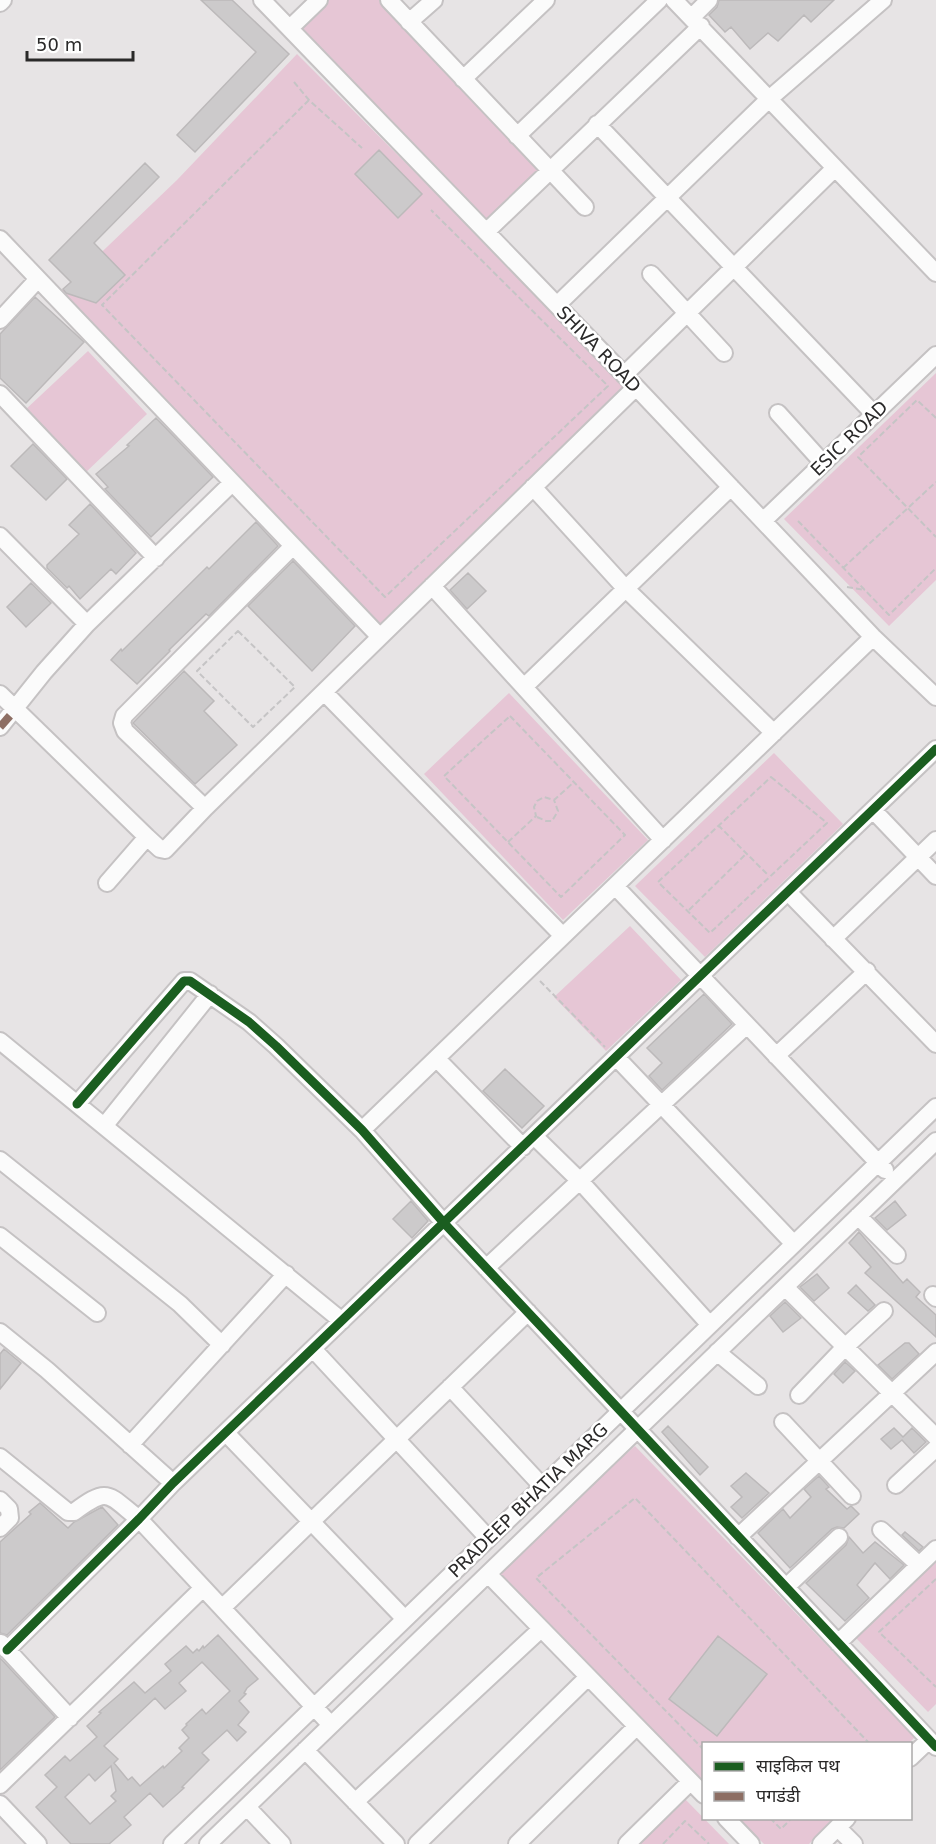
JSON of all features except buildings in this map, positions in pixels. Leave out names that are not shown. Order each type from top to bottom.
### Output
[{"type":"street","name":"SHIVA ROAD","points":[[262,0],[630,381],[873,637],[936,697]]},
{"type":"street","points":[[290,28],[319,0]]},
{"type":"street","points":[[389,0],[585,207]]},
{"type":"street","points":[[409,22],[434,0]]},
{"type":"street","points":[[463,79],[546,0]]},
{"type":"street","points":[[517,136],[659,0]]},
{"type":"street","points":[[674,0],[936,273]]},
{"type":"street","points":[[486,232],[597,124],[696,21],[709,0]]},
{"type":"street","points":[[557,305],[769,99],[883,0]]},
{"type":"street","points":[[597,124],[874,414]]},
{"type":"street","points":[[0,694],[147,837],[160,849],[165,850],[205,808],[533,487],[630,381],[687,313],[835,168]]},
{"type":"street","points":[[0,239],[380,637]]},
{"type":"street","points":[[651,274],[724,353]]},
{"type":"street","points":[[0,320],[38,279]]},
{"type":"street","name":"ESIC ROAD","points":[[763,521],[936,355]]},
{"type":"street","points":[[0,394],[156,558]]},
{"type":"street","points":[[778,413],[823,463]]},
{"type":"street","points":[[0,727],[44,672],[87,624],[232,483]]},
{"type":"street","points":[[533,487],[626,589],[774,733]]},
{"type":"street","points":[[524,687],[731,487]]},
{"type":"street","points":[[0,536],[87,624]]},
{"type":"street","points":[[205,808],[125,731],[122,723],[124,716],[293,546]]},
{"type":"street","points":[[432,586],[663,840]]},
{"type":"street","points":[[362,1130],[873,637]]},
{"type":"street","points":[[324,692],[563,936]]},
{"type":"street","points":[[70,1718],[4,1646],[140,1519],[173,1483],[936,749]]},
{"type":"street","points":[[873,810],[936,876]]},
{"type":"street","points":[[107,883],[147,837]]},
{"type":"street","points":[[833,939],[936,840]]},
{"type":"street","points":[[615,886],[895,1180]]},
{"type":"street","points":[[788,892],[936,1044]]},
{"type":"street","points":[[776,1056],[867,971]]},
{"type":"street","points":[[77,1104],[184,981],[190,981],[249,1022],[362,1130],[486,1268],[933,1744],[912,1757]]},
{"type":"street","points":[[105,1125],[210,994]]},
{"type":"street","points":[[486,1268],[747,1025]]},
{"type":"street","points":[[0,1041],[342,1321]]},
{"type":"street","points":[[616,1057],[794,1244]]},
{"type":"street","points":[[437,1059],[529,1141],[580,1181],[710,1325]]},
{"type":"street","name":"PRADEEP BHATIA MARG","points":[[172,1844],[936,1107]]},
{"type":"street","name":"PRADEEP BHATIA MARG","points":[[208,1844],[895,1180],[934,1148]]},
{"type":"street","points":[[0,1160],[171,1297],[222,1345]]},
{"type":"street","points":[[858,1216],[897,1255]]},
{"type":"street","points":[[0,1236],[97,1313]]},
{"type":"street","points":[[130,1445],[286,1274]]},
{"type":"street","points":[[785,1287],[936,1437]]},
{"type":"street","points":[[799,1395],[845,1347],[884,1311]]},
{"type":"street","points":[[222,1608],[528,1312]]},
{"type":"street","points":[[0,1332],[48,1370],[173,1483]]},
{"type":"street","points":[[313,1349],[488,1538]]},
{"type":"street","points":[[717,1352],[758,1386]]},
{"type":"street","points":[[738,1537],[936,1352]]},
{"type":"street","points":[[450,1387],[542,1486]]},
{"type":"street","points":[[783,1422],[852,1496]]},
{"type":"street","points":[[226,1433],[404,1618]]},
{"type":"street","points":[[896,1485],[936,1448]]},
{"type":"street","points":[[0,1457],[68,1512],[74,1512],[93,1498],[102,1495],[112,1498],[140,1519],[331,1725]]},
{"type":"street","points":[[0,1500],[9,1509],[10,1518],[0,1528]]},
{"type":"street","points":[[881,1530],[919,1565]]},
{"type":"street","points":[[786,1587],[839,1537]]},
{"type":"street","points":[[838,1643],[936,1549]]},
{"type":"street","points":[[488,1574],[702,1793]]},
{"type":"street","points":[[0,1785],[203,1588]]},
{"type":"street","points":[[355,1802],[541,1629]]},
{"type":"street","points":[[417,1844],[588,1677]]},
{"type":"street","points":[[517,1844],[636,1727]]},
{"type":"street","points":[[305,1750],[396,1844]]},
{"type":"street","points":[[627,1844],[690,1782]]},
{"type":"street","points":[[0,1804],[38,1844]]},
{"type":"street","points":[[247,1807],[282,1844]]},
{"type":"street","points":[[728,1820],[751,1844]]},
{"type":"street","points":[[821,1844],[843,1823],[854,1844]]},
{"type":"path","points":[[294,82],[309,100],[362,148]]},
{"type":"path","points":[[309,100],[102,304],[385,597],[608,386],[431,210]]},
{"type":"path","points":[[936,418],[917,400],[858,457],[936,537]]},
{"type":"path","points":[[843,568],[936,482]]},
{"type":"path","points":[[798,521],[889,615],[936,568]]},
{"type":"path","points":[[238,631],[295,687],[253,727],[197,671],[238,631]]},
{"type":"path","points":[[510,716],[574,782],[626,835],[561,897],[444,776],[510,716]]},
{"type":"path","points":[[771,777],[827,823],[770,877],[710,933],[658,882],[771,777]]},
{"type":"path","points":[[554,800],[574,782]]},
{"type":"path","points":[[544,797],[554,800],[558,811],[552,820],[542,820],[536,816],[534,807],[537,801],[544,797]]},
{"type":"path","points":[[508,842],[536,816]]},
{"type":"path","points":[[718,825],[770,877]]},
{"type":"path","points":[[688,911],[747,853]]},
{"type":"path","points":[[529,970],[616,1057]]},
{"type":"path","points":[[702,1748],[536,1578],[635,1498],[869,1742]]},
{"type":"path","points":[[936,1579],[879,1632],[936,1687]]},
{"type":"path","points":[[772,1820],[781,1829],[790,1820]]},
{"type":"path","points":[[663,1844],[685,1821],[709,1844]]},
{"type":"shaded area","points":[[319,0],[389,0],[549,171],[486,232],[290,28]]},
{"type":"shaded area","points":[[297,54],[628,386],[381,626],[61,291],[177,180]]},
{"type":"shaded area","points":[[88,351],[147,414],[84,474],[24,411]]},
{"type":"shaded area","points":[[936,373],[936,580],[889,626],[784,519]]},
{"type":"shaded area","points":[[509,693],[648,840],[563,920],[424,774]]},
{"type":"shaded area","points":[[774,753],[843,824],[705,957],[635,886]]},
{"type":"shaded area","points":[[630,926],[681,980],[606,1051],[554,997]]},
{"type":"shaded area","points":[[635,1446],[915,1737],[910,1742],[702,1742],[702,1781],[494,1568]]},
{"type":"shaded area","points":[[936,1559],[936,1704],[928,1712],[856,1638]]},
{"type":"shaded area","points":[[685,1799],[702,1816],[702,1820],[706,1820],[729,1844],[639,1844]]},
{"type":"shaded area","points":[[740,1820],[833,1820],[809,1844],[764,1844]]},
{"type":"marked path","points":[[0,727],[15,710]]},
{"type":"cycle path","points":[[7,1650],[173,1483],[936,749]]},
{"type":"cycle path","points":[[77,1104],[184,981],[190,981],[249,1022],[362,1130],[444,1223],[936,1747]]}]
